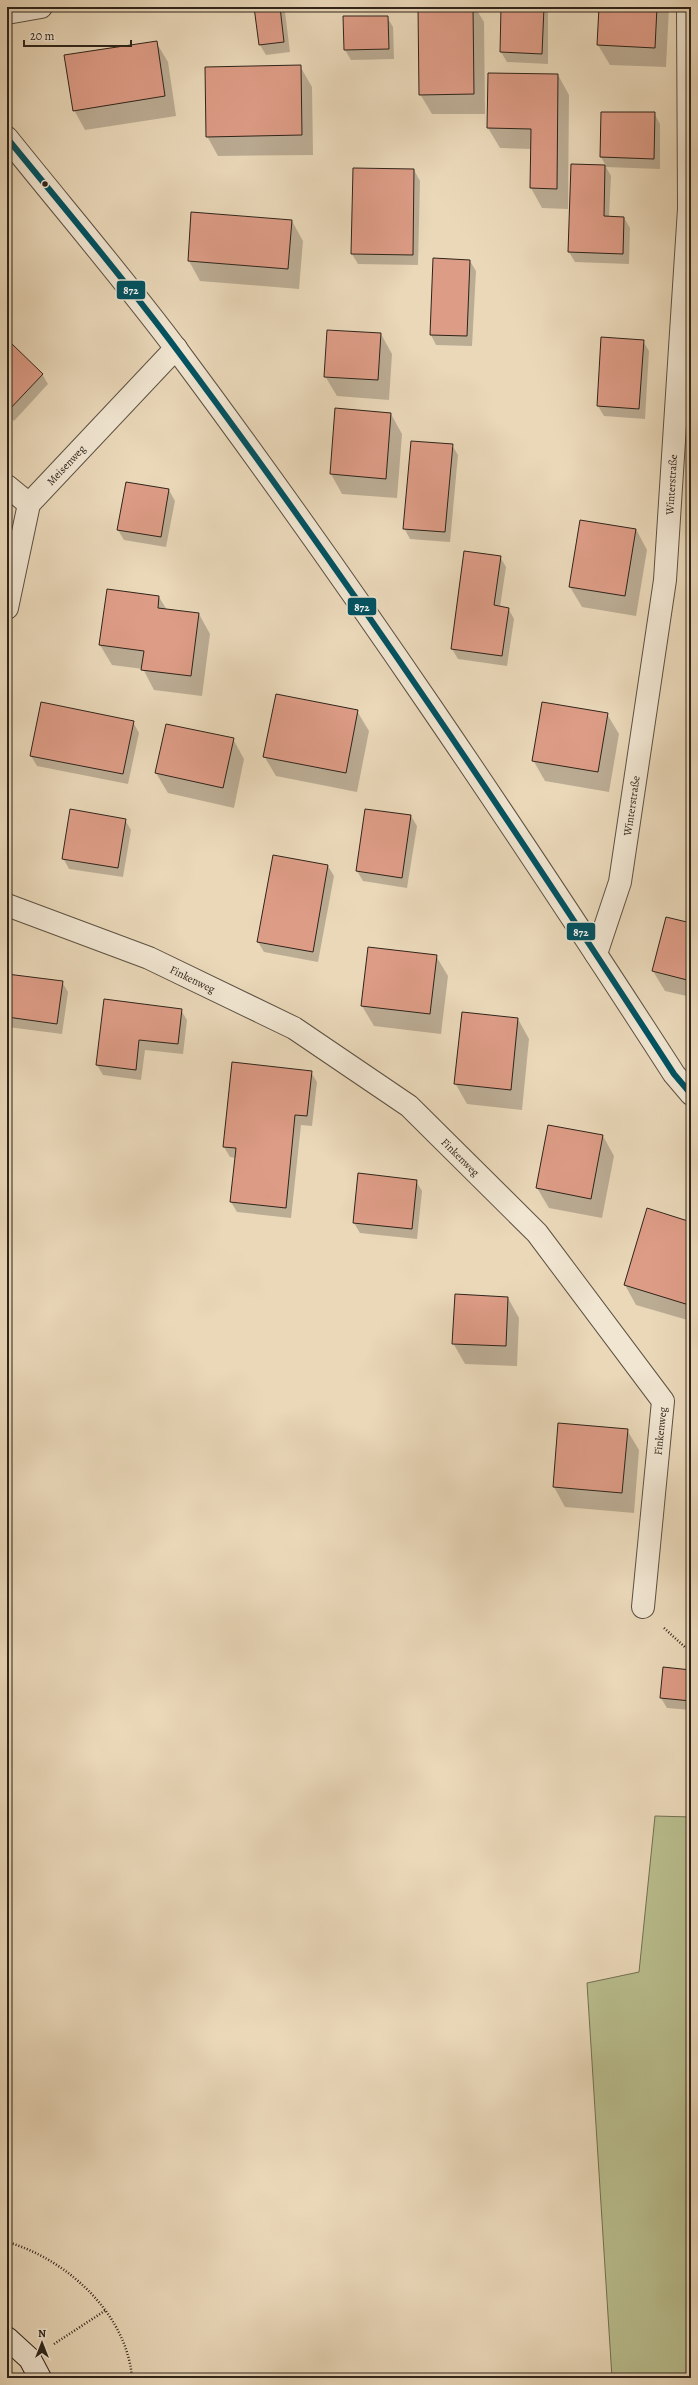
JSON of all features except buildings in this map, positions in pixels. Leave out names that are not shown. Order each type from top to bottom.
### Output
[{"type":"street","points":[[7,13],[41,7]]},
{"type":"street","name":"Winterstraße","points":[[596,954],[620,882],[665,580],[690,209],[688,7]]},
{"type":"street","points":[[7,138],[176,348],[366,611],[467,756],[674,1074],[691,1094]]},
{"type":"street","name":"Meisenweg","points":[[29,504],[176,348]]},
{"type":"street","points":[[7,486],[29,504],[7,608]]},
{"type":"street","name":"Finkenweg","points":[[7,905],[149,958],[294,1028],[408,1106],[537,1233],[663,1401],[643,1607]]},
{"type":"street","points":[[7,2338],[35,2368]]},
{"type":"path","points":[[7,2242],[19,2246],[66,2270],[106,2310],[130,2358],[132,2378]]},
{"type":"path","points":[[35,2368],[106,2310]]},
{"type":"green space","points":[[655,1816],[691,1817],[691,2378],[612,2378],[587,1983],[639,1972]]},
{"type":"transit line","name":"872","points":[[7,138],[115,269],[157,323],[306,527],[432,708],[554,890],[674,1074],[691,1094]]}]
